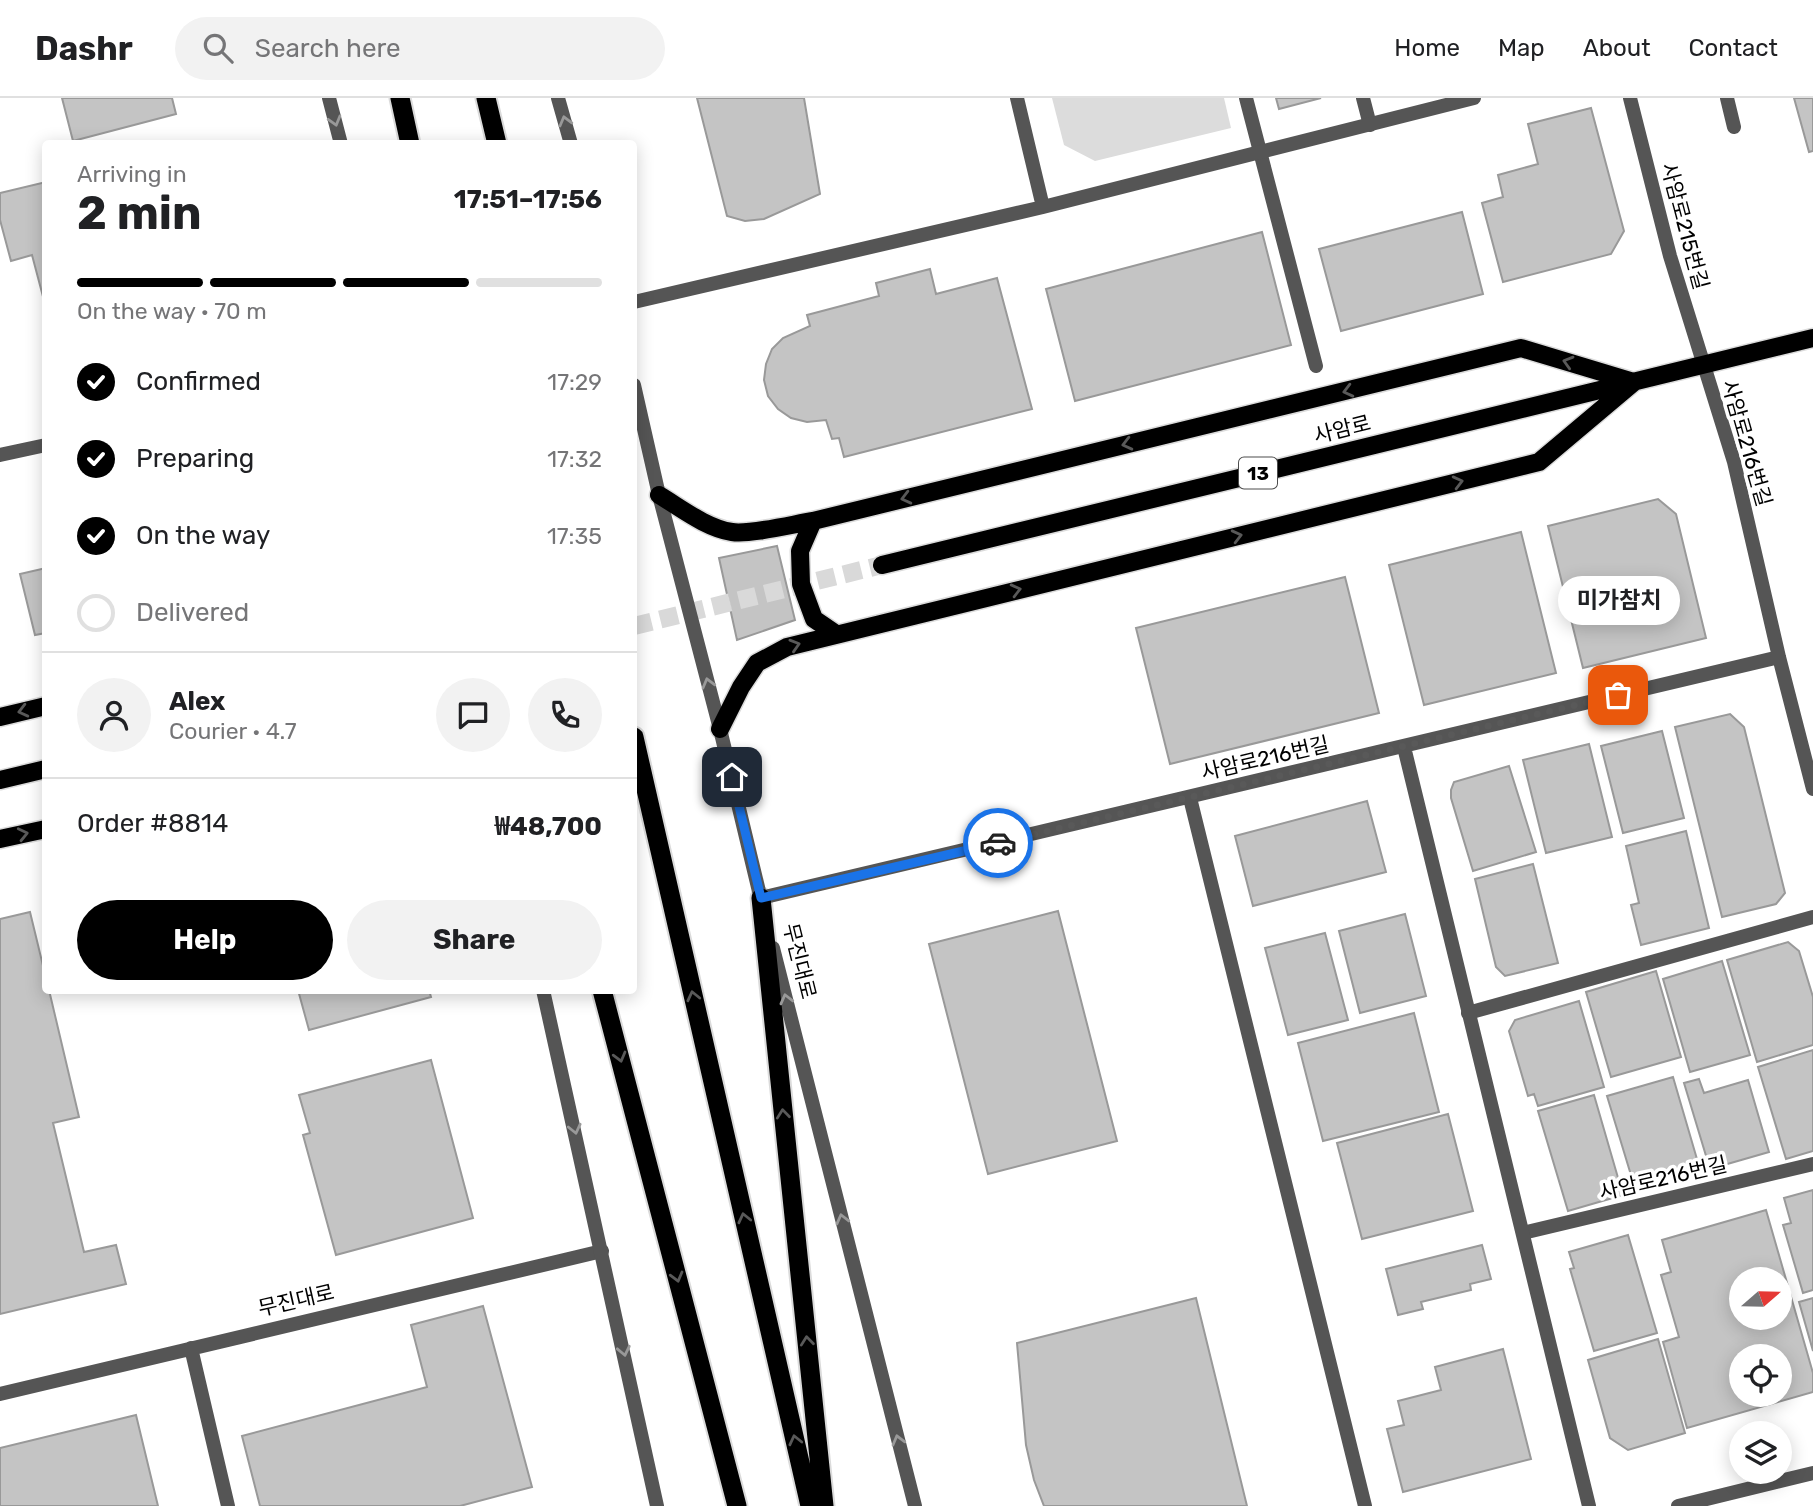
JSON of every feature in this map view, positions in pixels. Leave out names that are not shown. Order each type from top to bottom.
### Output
[{"type":"highway","points":[[400,98],[409,140]]},
{"type":"highway","points":[[486,98],[496,140]]},
{"type":"highway","points":[[637,750],[810,1506]]},
{"type":"highway","points":[[761,898],[824,1506]]},
{"type":"highway","points":[[603,994],[737,1506]]},
{"type":"main road","name":"사암로","points":[[881,565],[1813,338]]},
{"type":"main road","points":[[659,495],[704,522],[732,533],[813,521],[1521,348],[1634,382]]},
{"type":"main road","points":[[720,729],[741,687],[757,663],[787,647],[1539,462],[1634,382]]},
{"type":"main road","points":[[813,521],[800,551],[801,584],[814,619],[836,634]]},
{"type":"main road","points":[[0,717],[42,707]]},
{"type":"main road","points":[[0,780],[42,770]]},
{"type":"main road","points":[[0,839],[42,830]]},
{"type":"street","points":[[329,98],[340,140]]},
{"type":"street","points":[[558,98],[570,140]]},
{"type":"street","points":[[1017,98],[1043,207]]},
{"type":"street","points":[[1246,98],[1316,366]]},
{"type":"street","points":[[1363,98],[1370,125]]},
{"type":"street","points":[[637,301],[1043,207],[1472,98]]},
{"type":"street","name":"사암로215번길","points":[[1630,98],[1670,256],[1703,365]]},
{"type":"street","points":[[1727,98],[1734,127]]},
{"type":"street","name":"사암로216번길","points":[[1703,365],[1734,462],[1813,789]]},
{"type":"street","name":"무진대로","points":[[637,398],[659,495],[915,1506]]},
{"type":"street","points":[[0,455],[42,446]]},
{"type":"street","name":"사암로216번길","points":[[761,898],[1779,657]]},
{"type":"street","points":[[1404,747],[1589,1506]]},
{"type":"street","points":[[1189,798],[1365,1506]]},
{"type":"street","points":[[1468,1013],[1813,917]]},
{"type":"street","points":[[544,994],[657,1506]]},
{"type":"street","name":"사암로216번길","points":[[1523,1233],[1813,1164]]},
{"type":"street","name":"무진대로","points":[[0,1394],[602,1251]]},
{"type":"street","points":[[191,1348],[228,1506]]},
{"type":"street","points":[[1678,1506],[1813,1473]]},
{"type":"shaded area","points":[[1052,98],[1224,98],[1231,128],[1095,161],[1064,145]]},
{"type":"building","points":[[62,98],[172,98],[176,114],[73,140]]},
{"type":"building","points":[[697,98],[804,98],[820,194],[764,219],[745,221],[727,216]]},
{"type":"building","points":[[1276,98],[1321,98],[1279,109]]},
{"type":"building","points":[[1794,98],[1813,98],[1813,151],[1809,152]]},
{"type":"building","points":[[1591,108],[1624,231],[1611,254],[1503,282],[1482,203],[1503,197],[1498,175],[1538,164],[1528,124]]},
{"type":"building","points":[[42,183],[42,293],[32,255],[11,261],[0,220],[0,193]]},
{"type":"building","points":[[1462,212],[1483,294],[1341,331],[1319,249]]},
{"type":"building","points":[[1262,232],[1291,345],[1075,401],[1046,289]]},
{"type":"building","points":[[930,269],[936,294],[997,278],[1032,409],[844,457],[839,438],[832,439],[826,420],[807,422],[791,418],[778,409],[768,396],[764,380],[772,349],[783,338],[810,326],[807,315],[879,296],[876,283]]},
{"type":"building","points":[[1658,499],[1676,514],[1706,638],[1583,668],[1548,526]]},
{"type":"building","points":[[1521,532],[1556,673],[1424,705],[1389,565]]},
{"type":"building","points":[[777,546],[795,620],[737,640],[719,558]]},
{"type":"building","points":[[42,569],[42,634],[35,635],[20,574]]},
{"type":"building","points":[[1345,577],[1379,713],[1170,764],[1136,628]]},
{"type":"building","points":[[1730,714],[1744,727],[1785,893],[1776,904],[1722,917],[1675,727]]},
{"type":"building","points":[[1662,731],[1684,818],[1623,833],[1601,746]]},
{"type":"building","points":[[1589,744],[1612,837],[1546,853],[1523,760]]},
{"type":"building","points":[[1509,766],[1536,852],[1473,871],[1451,790],[1454,782]]},
{"type":"building","points":[[1367,801],[1386,872],[1253,906],[1235,836]]},
{"type":"building","points":[[1686,831],[1709,928],[1641,945],[1631,905],[1639,903],[1626,846]]},
{"type":"building","points":[[1533,864],[1558,963],[1505,976],[1496,967],[1475,879]]},
{"type":"building","points":[[1058,911],[1117,1141],[988,1174],[929,944]]},
{"type":"building","points":[[30,912],[42,962],[42,994],[50,994],[79,1117],[53,1123],[84,1252],[116,1245],[126,1284],[0,1314],[0,919]]},
{"type":"building","points":[[1405,914],[1426,996],[1360,1013],[1339,931]]},
{"type":"building","points":[[1325,933],[1348,1020],[1288,1035],[1265,948]]},
{"type":"building","points":[[1788,942],[1799,951],[1813,997],[1813,1045],[1757,1062],[1727,960]]},
{"type":"building","points":[[1722,961],[1750,1055],[1690,1072],[1663,979]]},
{"type":"building","points":[[1656,971],[1681,1057],[1611,1077],[1586,992]]},
{"type":"building","points":[[299,994],[430,994],[431,997],[309,1030]]},
{"type":"building","points":[[1579,1001],[1604,1087],[1538,1106],[1534,1094],[1528,1096],[1509,1031],[1515,1020]]},
{"type":"building","points":[[1414,1013],[1439,1112],[1323,1141],[1298,1043]]},
{"type":"building","points":[[1813,1050],[1813,1151],[1786,1159],[1758,1067]]},
{"type":"building","points":[[431,1060],[473,1218],[336,1255],[303,1135],[310,1133],[299,1095]]},
{"type":"building","points":[[1673,1077],[1699,1166],[1634,1185],[1607,1096]]},
{"type":"building","points":[[1699,1079],[1704,1093],[1748,1080],[1769,1152],[1710,1169],[1684,1083]]},
{"type":"building","points":[[1594,1095],[1623,1195],[1568,1211],[1538,1111]]},
{"type":"building","points":[[1448,1114],[1473,1211],[1362,1239],[1337,1143]]},
{"type":"building","points":[[1813,1190],[1813,1290],[1803,1293],[1783,1225],[1791,1223],[1784,1198]]},
{"type":"building","points":[[1766,1210],[1782,1267],[1729,1267],[1729,1330],[1792,1330],[1792,1300],[1813,1373],[1813,1392],[1792,1398],[1792,1344],[1729,1344],[1729,1407],[1760,1407],[1687,1428],[1663,1342],[1679,1337],[1661,1275],[1671,1272],[1662,1240]]},
{"type":"building","points":[[1628,1235],[1657,1333],[1594,1351],[1570,1269],[1574,1268],[1569,1252]]},
{"type":"building","points":[[1482,1245],[1491,1279],[1470,1284],[1471,1290],[1421,1302],[1423,1309],[1398,1315],[1386,1269]]},
{"type":"building","points":[[1196,1298],[1247,1506],[1044,1506],[1034,1480],[1026,1445],[1017,1343]]},
{"type":"building","points":[[1813,1298],[1813,1351],[1799,1302]]},
{"type":"building","points":[[483,1306],[532,1487],[460,1506],[260,1506],[242,1436],[427,1387],[411,1325]]},
{"type":"building","points":[[1658,1339],[1685,1433],[1628,1450],[1610,1438],[1588,1360]]},
{"type":"building","points":[[1503,1349],[1531,1459],[1403,1492],[1387,1429],[1404,1425],[1398,1401],[1441,1390],[1435,1367]]},
{"type":"building","points":[[136,1415],[158,1506],[0,1506],[0,1448]]},
{"type":"tunnel","points":[[637,625],[882,565]]},
{"type":"way so far","points":[[998,843],[1618,695]]},
{"type":"place","name":"미가참치","points":[[1618,695]]},
{"type":"route","points":[[732,777],[761,898],[998,843]]}]
